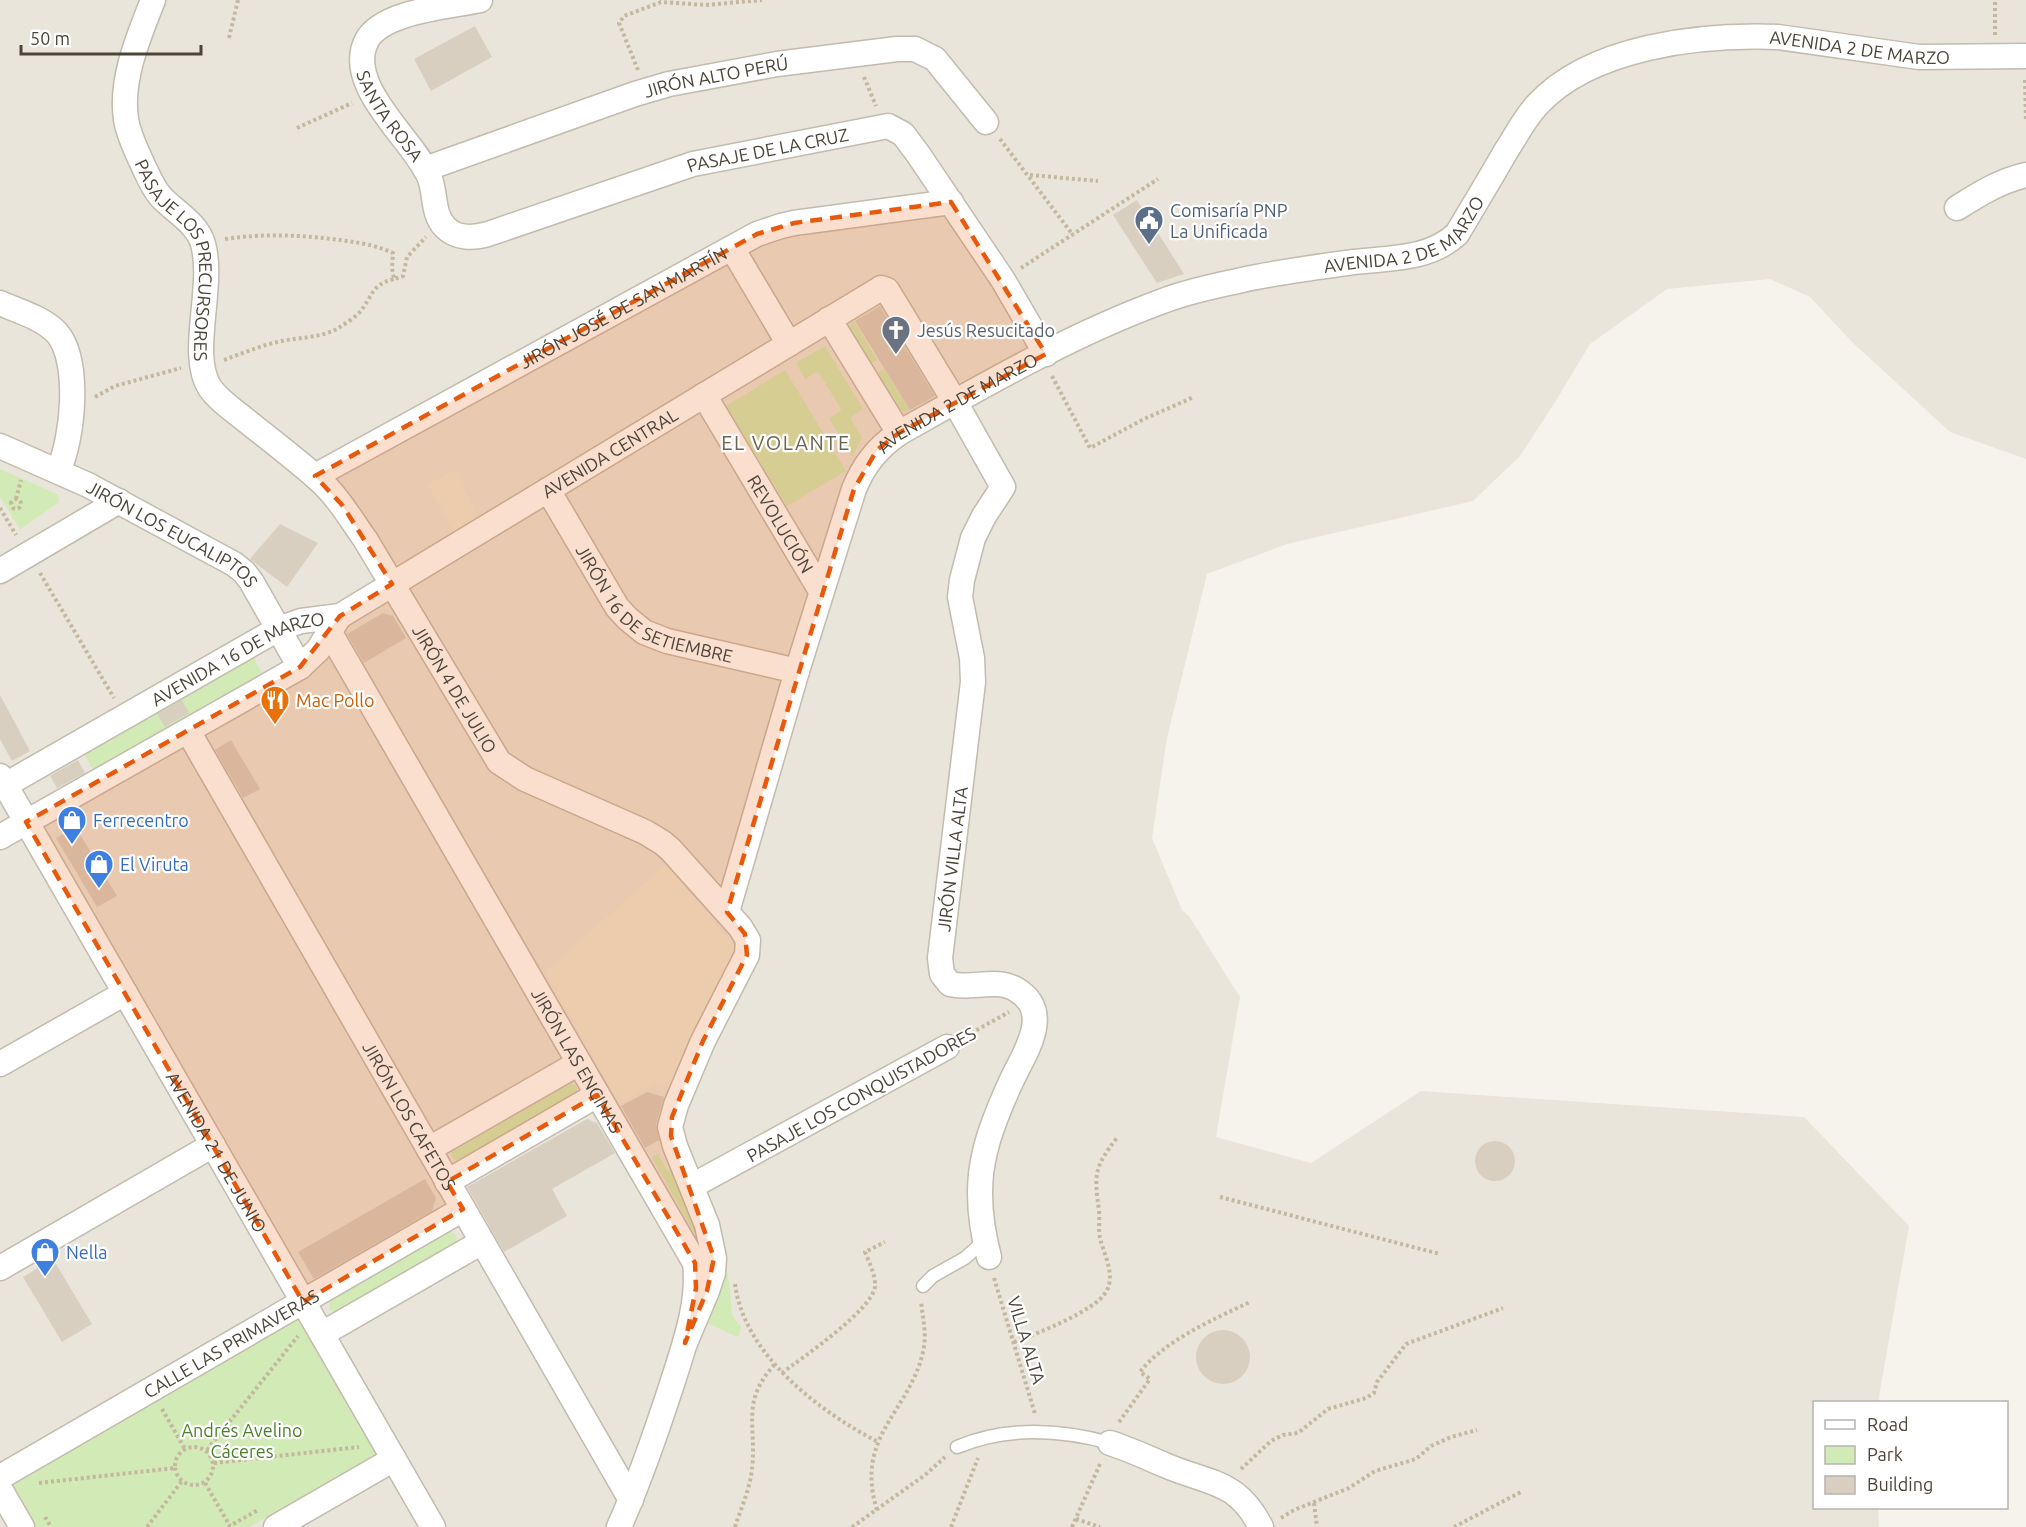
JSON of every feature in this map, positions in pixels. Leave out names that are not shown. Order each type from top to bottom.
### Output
[{"type":"street","name":"PASAJE LOS PRECURSORES","points":[[153,0],[129,75],[125,117],[131,140],[154,188],[192,226],[203,243],[207,285],[208,365],[205,380],[217,396],[315,476]]},
{"type":"street","name":"SANTA ROSA","points":[[425,169],[373,95],[365,76],[366,42],[377,28],[394,18],[480,0]]},
{"type":"street","name":"AVENIDA 2 DE MARZO","points":[[728,912],[821,591],[860,476],[877,450],[899,433],[956,402],[1048,363],[1104,325],[1184,294],[1261,276],[1410,256],[1449,242],[1457,234],[1520,129],[1538,104],[1555,89],[1579,74],[1621,56],[1652,47],[1682,42],[1761,36],[1919,57],[2025,56]]},
{"type":"street","name":"JIRÓN ALTO PERÚ","points":[[425,169],[646,90],[669,84],[777,64],[906,48],[922,51],[941,65],[986,122]]},
{"type":"street","points":[[884,126],[893,127],[903,134],[951,202],[1003,280],[1048,363]]},
{"type":"street","name":"PASAJE DE LA CRUZ","points":[[442,223],[456,234],[465,237],[480,236],[506,230],[650,177],[693,164],[884,126]]},
{"type":"street","points":[[425,169],[442,223]]},
{"type":"street","points":[[1957,208],[1983,191],[2009,179],[2026,175]]},
{"type":"street","name":"JIRÓN JOSÉ DE SAN MARTÍN","points":[[315,476],[758,234],[781,226],[951,202]]},
{"type":"street","points":[[732,248],[789,344]]},
{"type":"street","name":"AVENIDA CENTRAL","points":[[330,622],[878,290],[884,288],[890,292],[956,402]]},
{"type":"street","points":[[0,303],[45,324],[55,331],[66,349],[72,380],[72,404],[65,457],[58,471]]},
{"type":"street","points":[[829,319],[899,433]]},
{"type":"street","name":"REVOLUCIÓN","points":[[704,395],[821,591]]},
{"type":"street","name":"JIRÓN VILLA ALTA","points":[[956,402],[1003,487],[973,538],[964,568],[961,589],[960,597],[972,658],[973,682],[940,966],[944,980],[950,984],[963,987],[1008,985],[1022,993],[1029,1001]]},
{"type":"street","name":"JIRÓN LOS EUCALIPTOS","points":[[0,446],[119,501],[234,564],[244,572],[300,668]]},
{"type":"street","name":"JIRÓN 4 DE JULIO","points":[[315,476],[343,506],[365,539],[500,762],[525,779],[645,832],[663,843],[728,912]]},
{"type":"street","name":"JIRÓN 16 DE SETIEMBRE","points":[[548,490],[617,607],[635,625],[667,641],[797,671]]},
{"type":"street","points":[[0,571],[23,545],[119,501]]},
{"type":"street","name":"AVENIDA 16 DE MARZO","points":[[0,837],[300,668],[318,650],[330,622],[302,621],[278,629],[2,783]]},
{"type":"street","name":"JIRÓN LAS ENCINAS","points":[[330,622],[597,1095],[695,1263],[696,1288],[685,1343],[652,1447],[619,1527]]},
{"type":"street","name":"JIRÓN LOS CAFETOS","points":[[188,731],[631,1500]]},
{"type":"street","name":"AVENIDA 21 DE JUNIO","points":[[2,783],[433,1527]]},
{"type":"street","points":[[685,1343],[707,1292],[713,1273],[714,1258],[712,1241],[675,1146],[670,1127],[676,1105],[702,1041],[747,955],[748,940],[728,912]]},
{"type":"street","points":[[0,1064],[125,993]]},
{"type":"street","points":[[987,1248],[980,1208],[981,1171],[990,1132],[1011,1081],[1032,1040],[1034,1019],[1029,1001]]},
{"type":"street","name":"PASAJE LOS CONQUISTADORES","points":[[692,1186],[947,1047]]},
{"type":"street","points":[[429,1149],[579,1063]]},
{"type":"street","points":[[447,1182],[597,1095]]},
{"type":"street","points":[[0,1268],[213,1145]]},
{"type":"street","name":"CALLE LAS PRIMAVERAS","points":[[0,1477],[463,1209]]},
{"type":"street","name":"CALLE LAS PRIMAVERAS","points":[[322,1334],[482,1242]]},
{"type":"street","points":[[1110,1443],[1224,1486],[1236,1493],[1268,1524]]},
{"type":"street","points":[[276,1527],[394,1459]]},
{"type":"street","points":[[0,1489],[22,1527]]},
{"type":"lane","points":[[923,1286],[933,1276],[987,1248]]},
{"type":"lane","points":[[957,1448],[1010,1433],[1035,1432],[1079,1436],[1110,1443]]},
{"type":"path","points":[[230,38],[238,0]]},
{"type":"path","points":[[646,90],[619,23],[624,16],[661,2],[706,5],[762,0]]},
{"type":"path","points":[[1994,57],[1995,0]]},
{"type":"path","points":[[855,54],[884,126]]},
{"type":"path","points":[[2025,56],[2026,121]]},
{"type":"path","points":[[297,128],[337,108],[373,95]]},
{"type":"path","points":[[986,122],[1073,235]]},
{"type":"path","points":[[1029,175],[1098,181]]},
{"type":"path","points":[[1003,280],[1158,179]]},
{"type":"path","points":[[89,399],[115,386],[143,377],[180,368],[208,365],[254,348],[325,334],[340,328],[358,314],[374,288],[403,276],[405,260],[413,249],[442,223]]},
{"type":"path","points":[[214,240],[265,234],[298,235],[366,244],[393,253],[394,279]]},
{"type":"path","points":[[1048,363],[1090,448],[1144,419],[1194,397]]},
{"type":"path","points":[[3,513],[12,507]]},
{"type":"path","points":[[0,508],[125,716]]},
{"type":"path","name":"PASAJE LOS CONQUISTADORES","points":[[947,1047],[1029,1001]]},
{"type":"path","points":[[1014,1342],[1078,1314],[1105,1294],[1109,1287],[1110,1276],[1100,1236],[1095,1182],[1101,1160],[1117,1138]]},
{"type":"path","points":[[1220,1197],[1440,1254]]},
{"type":"path","points":[[783,1373],[838,1330],[870,1300],[875,1285],[865,1251],[885,1242]]},
{"type":"path","name":"VILLA ALTA","points":[[987,1248],[1034,1410],[1035,1432]]},
{"type":"path","points":[[877,1510],[872,1488],[873,1458],[882,1431],[911,1383],[923,1353],[925,1328],[921,1295],[923,1286]]},
{"type":"path","points":[[1072,1527],[1121,1420],[1150,1379],[1140,1372],[1160,1351],[1212,1319],[1250,1302]]},
{"type":"path","points":[[740,1308],[753,1336],[783,1373],[825,1410],[851,1428],[878,1442]]},
{"type":"path","points":[[1224,1486],[1271,1441],[1283,1435],[1298,1432],[1328,1409],[1366,1398],[1374,1393],[1377,1382],[1406,1344],[1503,1308]]},
{"type":"path","points":[[207,1450],[298,1336]]},
{"type":"path","points":[[735,1527],[752,1470],[752,1407],[765,1375],[775,1364]]},
{"type":"path","points":[[161,1408],[185,1449]]},
{"type":"path","points":[[1268,1524],[1294,1510],[1349,1488],[1375,1471],[1416,1459],[1431,1446],[1450,1437],[1477,1430]]},
{"type":"path","points":[[951,1527],[986,1438]]},
{"type":"path","points":[[196,1446],[207,1450],[210,1454],[214,1463],[212,1474],[205,1483],[193,1485],[179,1478],[175,1468],[177,1457],[185,1449],[196,1446]]},
{"type":"path","points":[[214,1463],[361,1446]]},
{"type":"path","points":[[852,1527],[957,1448]]},
{"type":"path","points":[[38,1484],[175,1468]]},
{"type":"path","points":[[147,1527],[182,1481]]},
{"type":"path","points":[[205,1483],[231,1527]]},
{"type":"path","points":[[1454,1527],[1521,1491]]},
{"type":"path","points":[[1314,1503],[1317,1527]]},
{"type":"path","points":[[1076,1519],[1100,1527]]},
{"type":"highlighted area","points":[[951,202],[1046,354],[899,433],[877,450],[854,489],[727,912],[745,934],[747,955],[703,1041],[672,1117],[671,1136],[714,1258],[707,1291],[685,1343],[696,1288],[695,1263],[597,1095],[447,1182],[463,1209],[303,1302],[26,822],[300,667],[340,616],[392,584],[343,506],[315,476],[757,234],[794,223]]},
{"type":"shaded area","points":[[0,0],[2026,0],[2026,459],[1950,432],[1852,342],[1810,297],[1770,279],[1667,289],[1590,344],[1520,456],[1473,501],[1287,544],[1207,574],[1167,738],[1152,838],[1182,910],[1189,916],[1240,997],[1216,1137],[1311,1163],[1421,1091],[1804,1117],[1909,1226],[1878,1401],[1813,1401],[1813,1509],[1878,1509],[1879,1527],[0,1527]]},
{"type":"shaded area","points":[[454,470],[480,519],[454,533],[428,485]]},
{"type":"shaded area","points":[[666,864],[739,952],[715,991],[691,1039],[673,1089],[658,1083],[619,1104],[545,972]]},
{"type":"green space","points":[[854,321],[877,360],[872,363],[851,329],[850,324]]},
{"type":"green space","points":[[825,346],[863,409],[851,419],[862,438],[852,456],[829,418],[841,409],[819,373],[816,372],[805,379],[796,363]]},
{"type":"green space","points":[[884,369],[909,410],[906,412],[901,410],[878,373]]},
{"type":"green space","name":"EL VOLANTE","points":[[785,370],[846,471],[787,506],[726,406]]},
{"type":"green space","points":[[0,469],[57,494],[58,503],[20,529],[0,497]]},
{"type":"green space","points":[[252,655],[264,676],[95,773],[83,752]]},
{"type":"green space","points":[[572,1083],[576,1086],[577,1092],[456,1161],[452,1157],[451,1152]]},
{"type":"green space","points":[[658,1154],[667,1171],[673,1168],[696,1227],[699,1242],[652,1157]]},
{"type":"green space","points":[[448,1230],[456,1235],[457,1245],[337,1314],[329,1309],[329,1299]]},
{"type":"green space","points":[[724,1260],[732,1315],[741,1327],[738,1337],[705,1322]]},
{"type":"green space","name":"Andrés Avelino Cáceres","points":[[299,1316],[379,1453],[249,1527],[36,1527],[10,1483]]},
{"type":"building","points":[[475,26],[492,57],[431,91],[414,59]]},
{"type":"building","name":"Comisaría PNP La Unificada","points":[[1137,200],[1184,274],[1157,283],[1113,215]]},
{"type":"building","name":"Jesús Resucitado","points":[[880,306],[935,396],[910,410],[855,321]]},
{"type":"building","points":[[280,524],[318,543],[287,587],[250,559]]},
{"type":"building","points":[[383,613],[393,616],[406,638],[364,663],[347,634]]},
{"type":"building","points":[[0,695],[30,751],[12,761],[0,739]]},
{"type":"building","points":[[182,700],[189,713],[165,727],[157,714]]},
{"type":"building","points":[[231,740],[260,789],[243,798],[215,750]]},
{"type":"building","points":[[78,760],[85,773],[57,788],[50,776]]},
{"type":"building","points":[[75,826],[117,896],[97,907],[56,838]]},
{"type":"building","points":[[647,1092],[664,1097],[656,1124],[659,1140],[645,1148],[621,1106]]},
{"type":"building","points":[[587,1119],[597,1123],[615,1153],[552,1189],[567,1216],[504,1252],[467,1187]]},
{"type":"building","points":[[1495,1141],[1503,1142],[1509,1147],[1514,1153],[1514,1169],[1509,1175],[1503,1180],[1495,1181],[1487,1180],[1481,1175],[1476,1169],[1475,1161],[1476,1153],[1481,1147],[1487,1142]]},
{"type":"building","points":[[425,1179],[436,1198],[432,1211],[314,1279],[298,1252]]},
{"type":"building","points":[[53,1259],[92,1324],[62,1342],[23,1277]]},
{"type":"building","points":[[1218,1330],[1228,1330],[1238,1334],[1246,1342],[1250,1357],[1246,1372],[1238,1380],[1228,1384],[1218,1384],[1208,1380],[1200,1372],[1196,1362],[1196,1352],[1200,1342],[1208,1334]]},
{"type":"place","name":"Comisaría PNP La Unificada","points":[[1149,246]]},
{"type":"place","name":"Jesús Resucitado","points":[[896,356]]},
{"type":"place","name":"Mac Pollo","points":[[275,726]]},
{"type":"place","name":"Ferrecentro","points":[[72,846]]},
{"type":"place","name":"El Viruta","points":[[99,890]]},
{"type":"place","name":"Nella","points":[[45,1278]]},
{"type":"district","name":"EL VOLANTE","points":[[786,442]]}]
